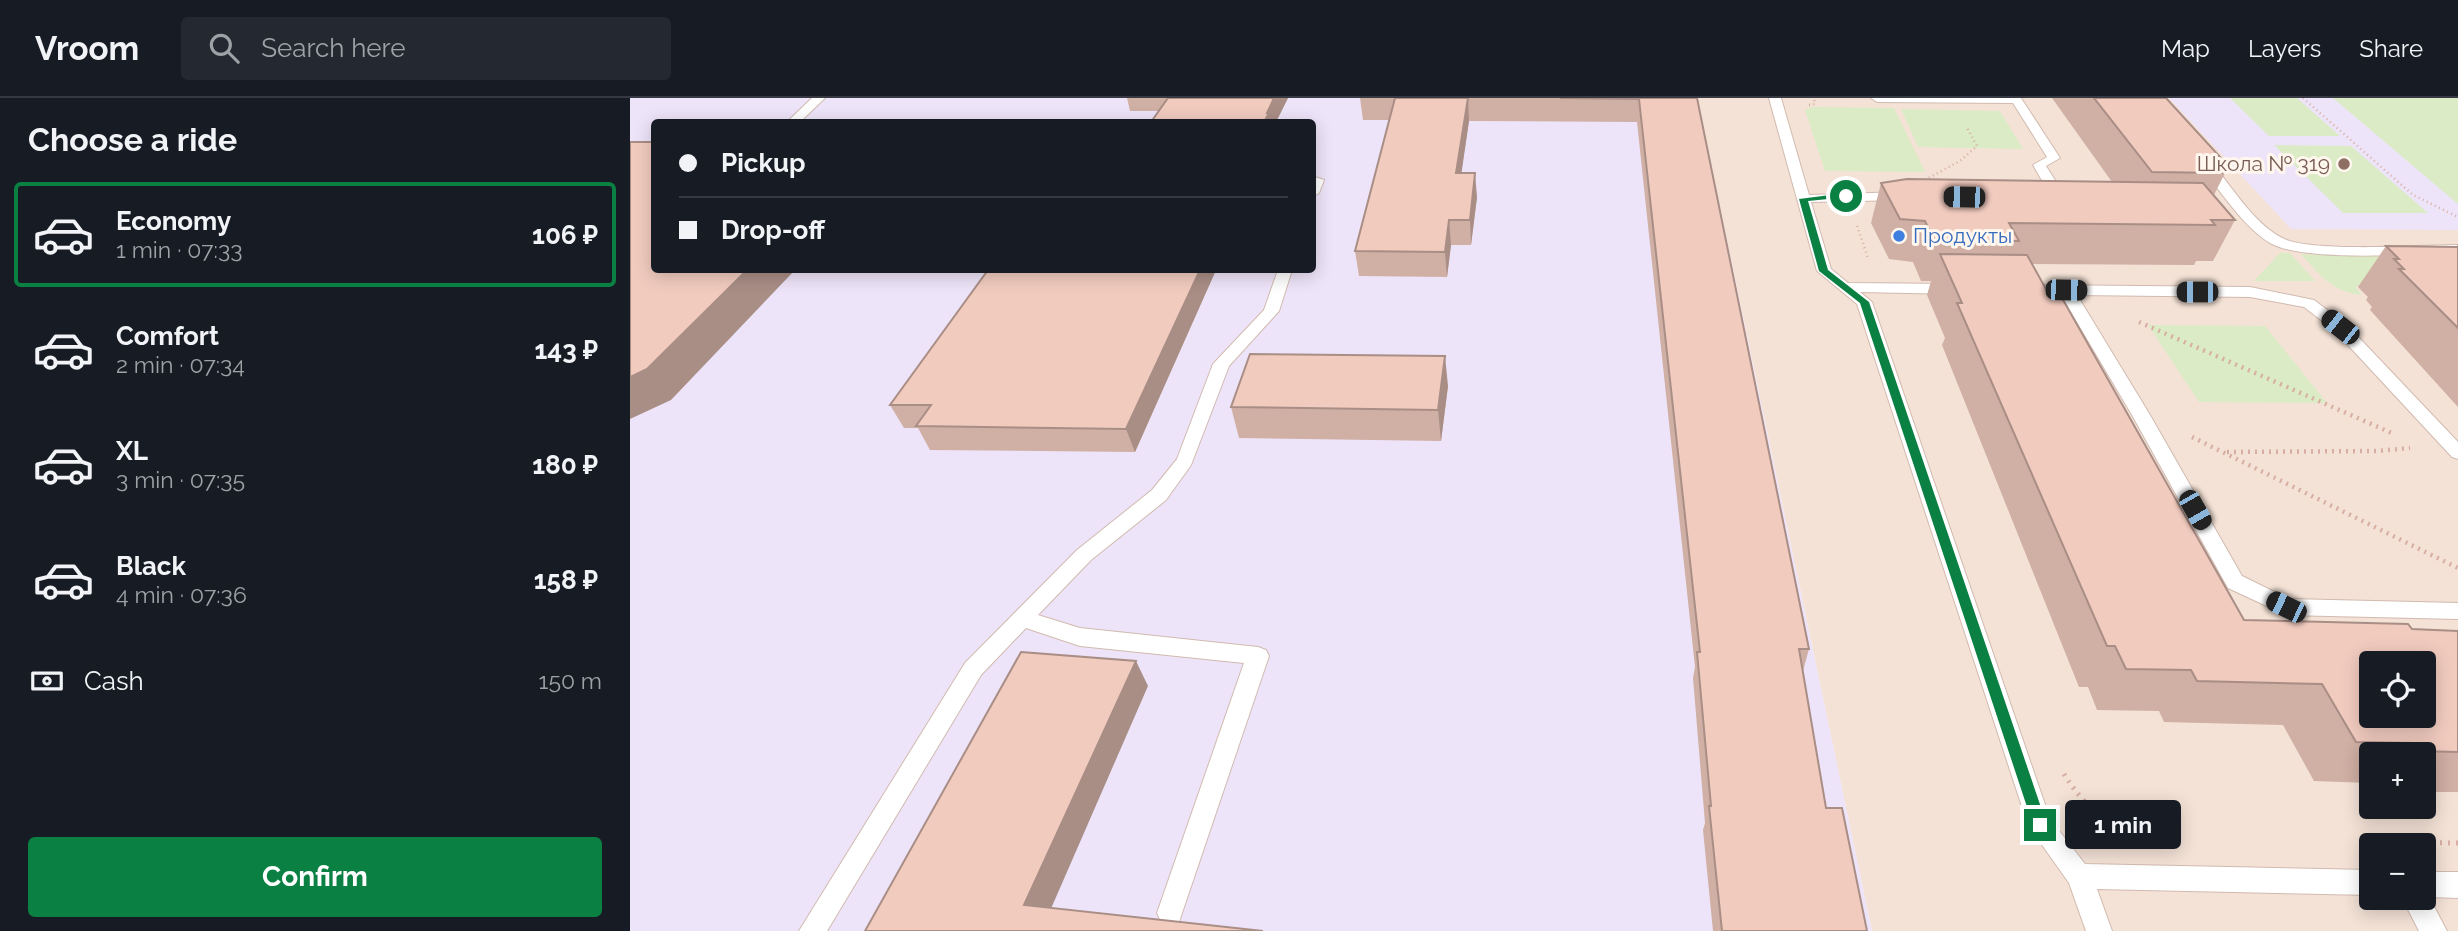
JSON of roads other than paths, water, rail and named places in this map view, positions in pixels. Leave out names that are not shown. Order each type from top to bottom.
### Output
[{"type":"lane","points":[[796,119],[819,98]]},
{"type":"lane","points":[[1775,98],[1824,271],[1864,302],[2040,825],[2080,876],[2099,931]]},
{"type":"lane","points":[[1877,98],[2017,100],[2054,158],[2039,165],[2060,199],[2047,199]]},
{"type":"lane","points":[[2195,152],[2266,233],[2279,243],[2316,248],[2458,249]]},
{"type":"lane","points":[[1803,199],[1916,196]]},
{"type":"lane","points":[[812,931],[973,669],[1084,555],[1158,495],[1185,461],[1221,364],[1271,311],[1284,273]]},
{"type":"lane","points":[[1844,287],[1969,289]]},
{"type":"lane","points":[[1997,289],[2250,292],[2309,303],[2340,327],[2455,449]]},
{"type":"lane","points":[[2066,290],[2141,415],[2235,582],[2286,607],[2458,611]]},
{"type":"lane","points":[[1020,618],[1080,637],[1258,656],[1170,913]]},
{"type":"lane","points":[[2080,876],[2359,883]]},
{"type":"lane","points":[[2436,884],[2458,885]]},
{"type":"lane","points":[[2422,910],[2434,931]]},
{"type":"place","name":"Школа № 319","points":[[2344,164]]},
{"type":"place","name":"Продукты","points":[[1899,236]]}]
